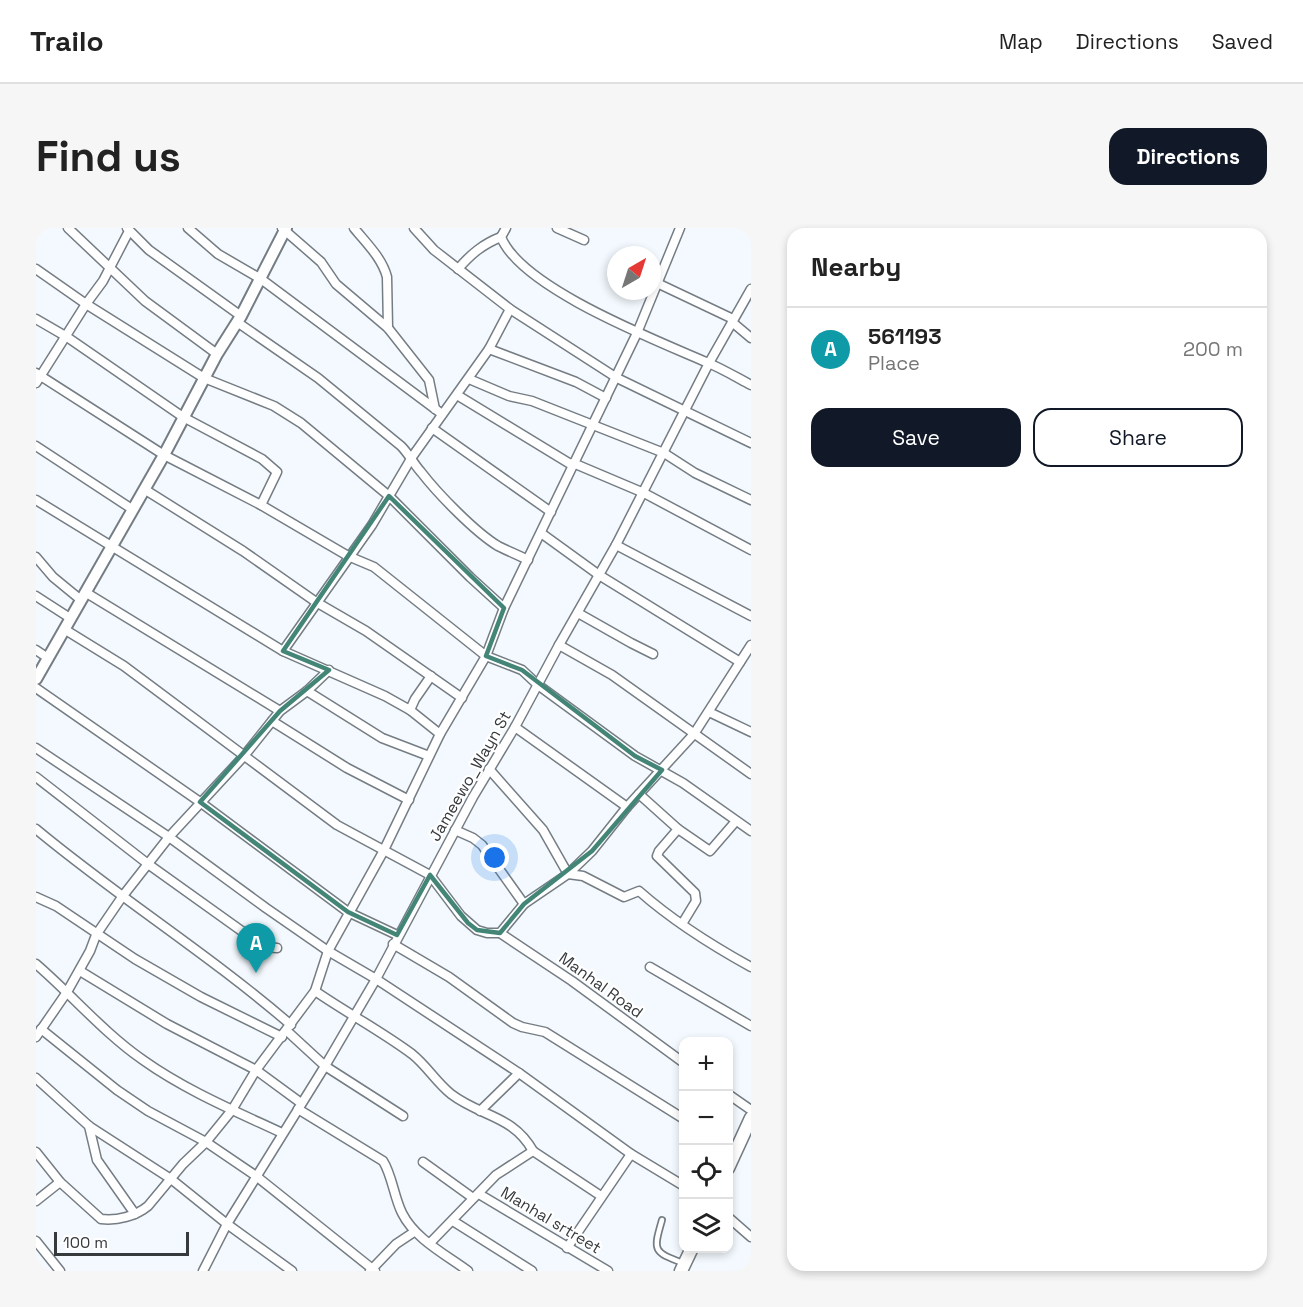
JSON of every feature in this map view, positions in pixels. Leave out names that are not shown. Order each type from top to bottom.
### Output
[{"type":"main road","points":[[733,1148],[751,1118]]},
{"type":"main road","points":[[683,1267],[690,1253]]},
{"type":"street","points":[[68,228],[145,301],[217,354]]},
{"type":"street","points":[[188,228],[218,254],[261,279],[439,411]]},
{"type":"street","points":[[354,228],[382,262],[385,269],[388,328]]},
{"type":"street","points":[[414,228],[434,250],[510,309],[617,378],[751,443]]},
{"type":"street","points":[[458,269],[485,244],[501,237],[506,228]]},
{"type":"street","points":[[557,228],[584,240]]},
{"type":"street","points":[[661,273],[680,228]]},
{"type":"street","points":[[36,679],[164,455],[217,354],[261,279],[285,229],[321,262],[336,285],[388,328],[429,381],[439,411]]},
{"type":"street","points":[[528,560],[500,547],[478,531],[419,471],[412,457],[318,378],[149,250],[128,230],[104,281],[86,304],[67,337],[38,377],[164,455],[261,506],[348,556],[374,567],[486,656],[522,670],[538,685],[635,756],[662,770],[751,831]]},
{"type":"street","points":[[501,237],[505,246],[529,270],[576,303],[637,333],[709,363],[751,385]]},
{"type":"street","points":[[36,269],[86,304],[204,378],[274,406],[301,423],[389,496],[504,608]]},
{"type":"street","points":[[661,285],[732,320],[751,338]]},
{"type":"street","name":"Jameewo_Wayn St","points":[[203,1271],[226,1224],[325,1066],[376,979],[430,875],[489,769],[516,727],[559,645],[616,545],[709,363],[751,288]]},
{"type":"street","points":[[36,1152],[60,1182],[101,1219],[135,1214],[148,1206],[232,1110],[256,1070],[315,991],[328,951],[383,852],[440,734],[486,656],[504,608],[617,378],[650,300]]},
{"type":"street","points":[[283,651],[372,525],[432,428],[439,411],[457,395],[489,349],[510,309]]},
{"type":"street","points":[[36,319],[67,337],[183,417],[262,459],[277,472],[261,506]]},
{"type":"street","points":[[489,349],[576,382],[606,398]]},
{"type":"street","points":[[468,380],[509,396],[532,401],[664,453],[695,473],[751,500]]},
{"type":"street","points":[[457,395],[573,464],[644,493],[751,549]]},
{"type":"street","points":[[432,428],[551,512]]},
{"type":"street","points":[[36,446],[132,509]]},
{"type":"street","points":[[144,489],[243,551],[316,602],[366,631],[462,698]]},
{"type":"street","points":[[36,500],[283,651],[329,670],[410,710],[440,734]]},
{"type":"street","points":[[541,532],[599,574],[740,662]]},
{"type":"street","points":[[616,545],[751,616]]},
{"type":"street","points":[[36,557],[53,577],[83,596],[280,711]]},
{"type":"street","points":[[36,596],[70,618]]},
{"type":"street","points":[[578,613],[653,654]]},
{"type":"street","points":[[64,629],[124,666],[337,825],[383,852],[430,875]]},
{"type":"street","points":[[559,645],[612,675],[751,774]]},
{"type":"street","points":[[500,933],[524,904],[568,874],[592,851],[627,807],[694,734],[751,645]]},
{"type":"street","points":[[36,650],[48,658]]},
{"type":"street","points":[[329,670],[307,692],[280,711],[244,756],[169,837],[122,897],[96,935],[80,971],[38,1033],[148,1111],[206,1142],[255,1176],[372,1270],[396,1245],[414,1232]]},
{"type":"street","points":[[410,710],[431,676]]},
{"type":"street","points":[[36,688],[200,802],[348,912],[395,939],[513,1023],[545,1032],[679,1116]]},
{"type":"street","points":[[307,692],[382,738],[429,756]]},
{"type":"street","points":[[709,712],[751,732]]},
{"type":"street","points":[[272,721],[347,768],[409,800]]},
{"type":"street","points":[[516,727],[627,807]]},
{"type":"street","points":[[36,748],[169,837],[328,951],[376,979],[519,1073],[632,1155],[679,1183]]},
{"type":"street","points":[[489,769],[543,830],[568,874]]},
{"type":"street","points":[[36,777],[148,864],[264,947],[277,948]]},
{"type":"street","points":[[639,794],[678,829],[710,851],[736,821]]},
{"type":"street","points":[[678,829],[658,851],[657,856],[695,893],[696,901],[682,924]]},
{"type":"street","points":[[36,830],[122,897],[235,978],[325,1066],[403,1116]]},
{"type":"street","points":[[455,830],[473,838],[482,846],[524,904]]},
{"type":"street","points":[[568,874],[583,876],[624,897],[639,891],[682,924],[751,967]]},
{"type":"street","name":"Manhal Road","points":[[430,875],[477,930],[500,933],[572,981],[679,1059]]},
{"type":"street","points":[[36,897],[56,906],[96,935],[226,1011],[287,1031]]},
{"type":"street","points":[[36,964],[141,1059],[232,1110],[282,1133]]},
{"type":"street","points":[[650,968],[751,1026]]},
{"type":"street","points":[[80,971],[167,1024],[256,1070],[300,1106],[383,1161],[402,1214],[414,1232],[468,1271]]},
{"type":"street","points":[[315,991],[353,1017],[372,1026],[414,1056],[452,1095],[516,1129],[525,1137],[533,1151],[601,1196]]},
{"type":"street","points":[[480,1111],[519,1073]]},
{"type":"street","points":[[36,1078],[88,1126],[171,1179],[226,1224],[292,1271]]},
{"type":"street","points":[[733,1097],[751,1110]]},
{"type":"street","points":[[88,1126],[97,1160],[135,1214]]},
{"type":"street","points":[[430,1243],[504,1168],[533,1151]]},
{"type":"street","points":[[567,1248],[601,1196],[632,1155]]},
{"type":"street","name":"Manhal srtreet","points":[[423,1162],[476,1196],[608,1271]]},
{"type":"street","points":[[36,1201],[60,1182]]},
{"type":"street","points":[[453,1221],[532,1271]]},
{"type":"street","points":[[733,1221],[751,1237]]},
{"type":"street","points":[[36,1240],[60,1271]]},
{"type":"lane","points":[[662,1220],[657,1251],[683,1267]]},
{"type":"highlighted area","points":[[389,496],[504,608],[486,656],[522,670],[635,756],[662,770],[592,851],[524,904],[500,933],[477,930],[468,923],[430,875],[397,935],[348,912],[200,802],[280,711],[329,670],[283,651]]},
{"type":"place","name":"561193","points":[[256,973]]}]
